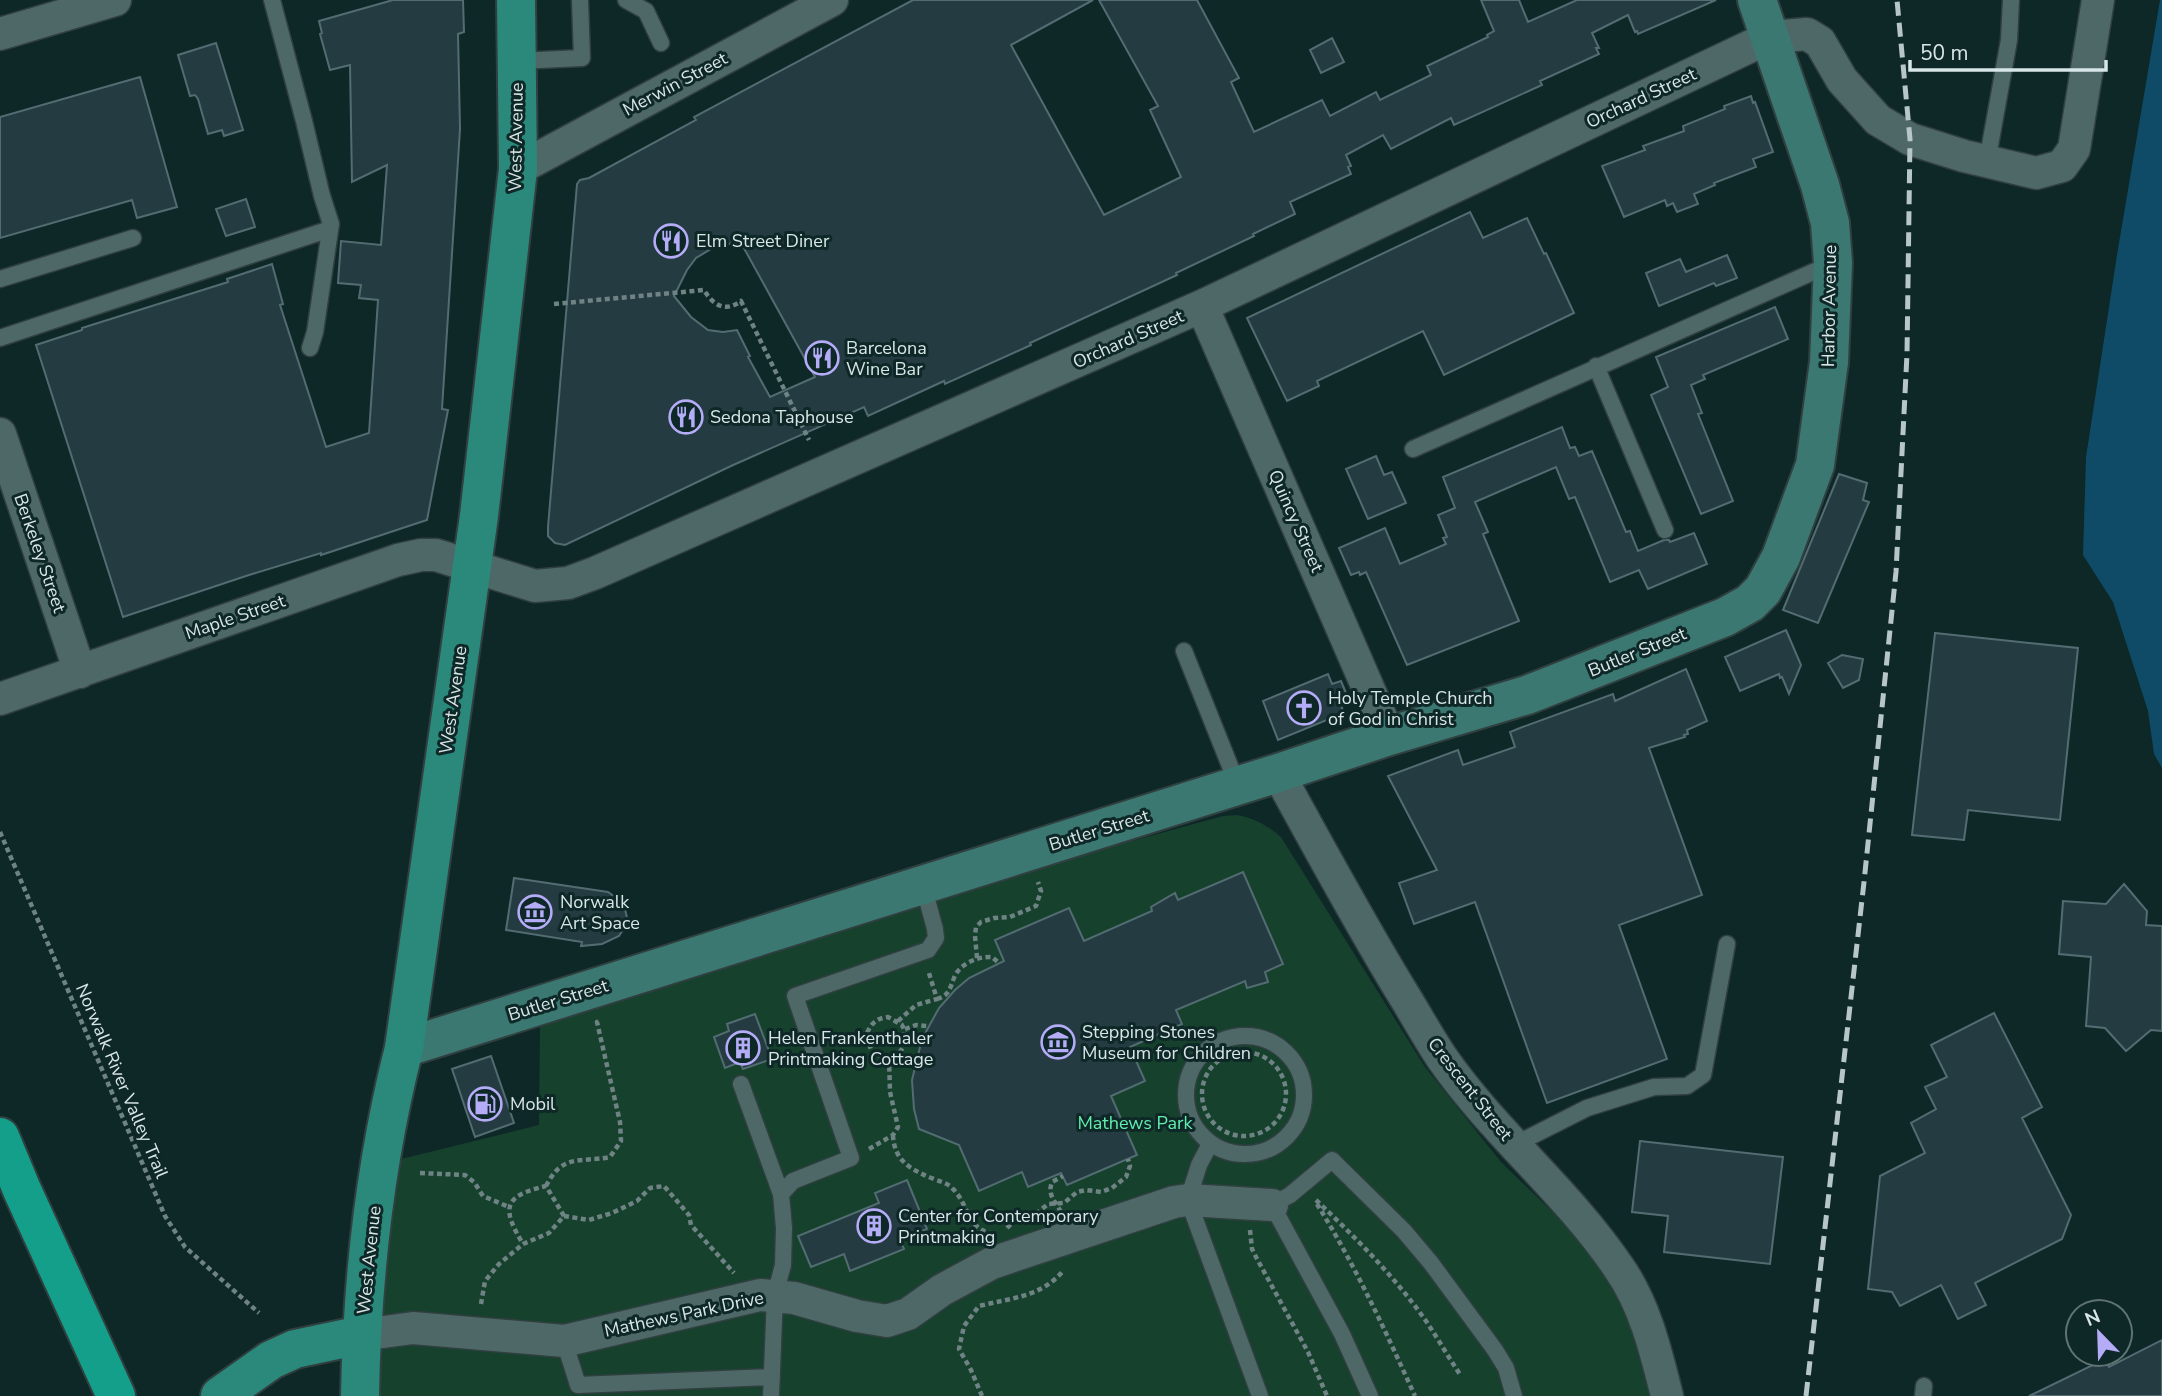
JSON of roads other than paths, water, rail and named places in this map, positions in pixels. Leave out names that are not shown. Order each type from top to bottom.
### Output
[{"type":"highway","points":[[0,1137],[116,1396]]},
{"type":"highway","points":[[22,1191],[94,1396]]},
{"type":"main road","name":"West Avenue","points":[[360,1396],[361,1335],[369,1239],[389,1108],[404,1048],[472,567],[518,169],[516,0]]},
{"type":"main road","name":"Harbor Avenue","points":[[1757,0],[1820,185],[1829,223],[1833,263],[1829,362],[1815,465],[1773,573]]},
{"type":"main road","name":"Butler Street","points":[[404,1048],[1389,736],[1527,695],[1725,617],[1750,603],[1763,590],[1773,573]]},
{"type":"main road","points":[[220,1396],[283,1354],[361,1335]]},
{"type":"street","points":[[0,34],[116,0]]},
{"type":"street","name":"Merwin Street","points":[[518,169],[832,0]]},
{"type":"street","points":[[1770,37],[1807,34],[1820,42],[1842,80],[1878,120],[1910,139],[1987,162],[2036,173],[2062,166],[2074,149],[2098,0]]},
{"type":"street","name":"Orchard Street","points":[[472,567],[535,586],[568,583],[595,573],[1202,306],[1770,37]]},
{"type":"street","name":"Quincy Street","points":[[1202,306],[1389,736]]},
{"type":"street","name":"Berkeley Street","points":[[0,434],[80,672]]},
{"type":"street","name":"Maple Street","points":[[0,699],[398,560],[436,555],[472,567]]},
{"type":"street","name":"Crescent Street","points":[[1278,773],[1365,932],[1442,1058],[1490,1120],[1564,1199],[1620,1269],[1654,1343],[1667,1396]]},
{"type":"street","name":"Mathews Park Drive","points":[[361,1335],[413,1328],[564,1340],[760,1295],[775,1295],[827,1306],[877,1321],[887,1321],[908,1314],[950,1285],[992,1262],[1174,1202],[1188,1200],[1261,1213]]},
{"type":"lane","points":[[272,0],[331,224],[310,348]]},
{"type":"lane","points":[[517,61],[582,58],[580,0]]},
{"type":"lane","points":[[626,0],[646,11],[661,43]]},
{"type":"lane","points":[[1987,162],[2009,40],[2011,0]]},
{"type":"lane","points":[[0,338],[330,229]]},
{"type":"lane","points":[[0,279],[133,238]]},
{"type":"lane","points":[[1413,449],[1833,263]]},
{"type":"lane","points":[[1596,366],[1665,530]]},
{"type":"lane","points":[[1184,651],[1238,786]]},
{"type":"lane","points":[[781,1194],[793,1181],[851,1158],[796,996],[928,950],[936,938],[923,885]]},
{"type":"lane","points":[[1514,1145],[1587,1108],[1654,1087],[1687,1086],[1703,1075],[1727,944]]},
{"type":"lane","points":[[1244,1036],[1261,1038],[1276,1045],[1290,1057],[1300,1074],[1304,1092],[1302,1111],[1294,1128],[1281,1142],[1264,1152],[1245,1155],[1227,1152],[1210,1143],[1198,1132],[1190,1118],[1186,1102],[1186,1086],[1191,1070],[1200,1056],[1220,1042],[1244,1036]]},
{"type":"lane","points":[[741,1084],[781,1194],[783,1265],[775,1295],[771,1396]]},
{"type":"lane","points":[[1210,1143],[1199,1165],[1188,1200],[1260,1396]]},
{"type":"lane","points":[[1370,1396],[1342,1334],[1261,1213],[1290,1195],[1332,1160],[1404,1231],[1431,1263],[1495,1350],[1506,1368],[1514,1396]]},
{"type":"lane","points":[[564,1340],[578,1385],[772,1377]]},
{"type":"water","points":[[2160,0],[2162,768],[2154,754],[2148,711],[2113,602],[2083,555],[2086,457]]},
{"type":"railway","points":[[1806,1396],[1896,572],[1907,354],[1910,139],[1897,0]]},
{"type":"place","name":"Elm Street Diner","points":[[671,241]]},
{"type":"place","name":"Barcelona Wine Bar","points":[[822,358]]},
{"type":"place","name":"Sedona Taphouse","points":[[686,417]]},
{"type":"place","name":"Holy Temple Church of God in Christ","points":[[1304,708]]},
{"type":"place","name":"Norwalk Art Space","points":[[535,912]]},
{"type":"place","name":"Stepping Stones Museum for Children","points":[[1058,1042]]},
{"type":"place","name":"Helen Frankenthaler Printmaking Cottage","points":[[743,1048]]},
{"type":"place","name":"Mobil","points":[[485,1104]]},
{"type":"place","name":"Center for Contemporary Printmaking","points":[[874,1226]]},
{"type":"park label","name":"Mathews Park","points":[[1135,1123]]}]
